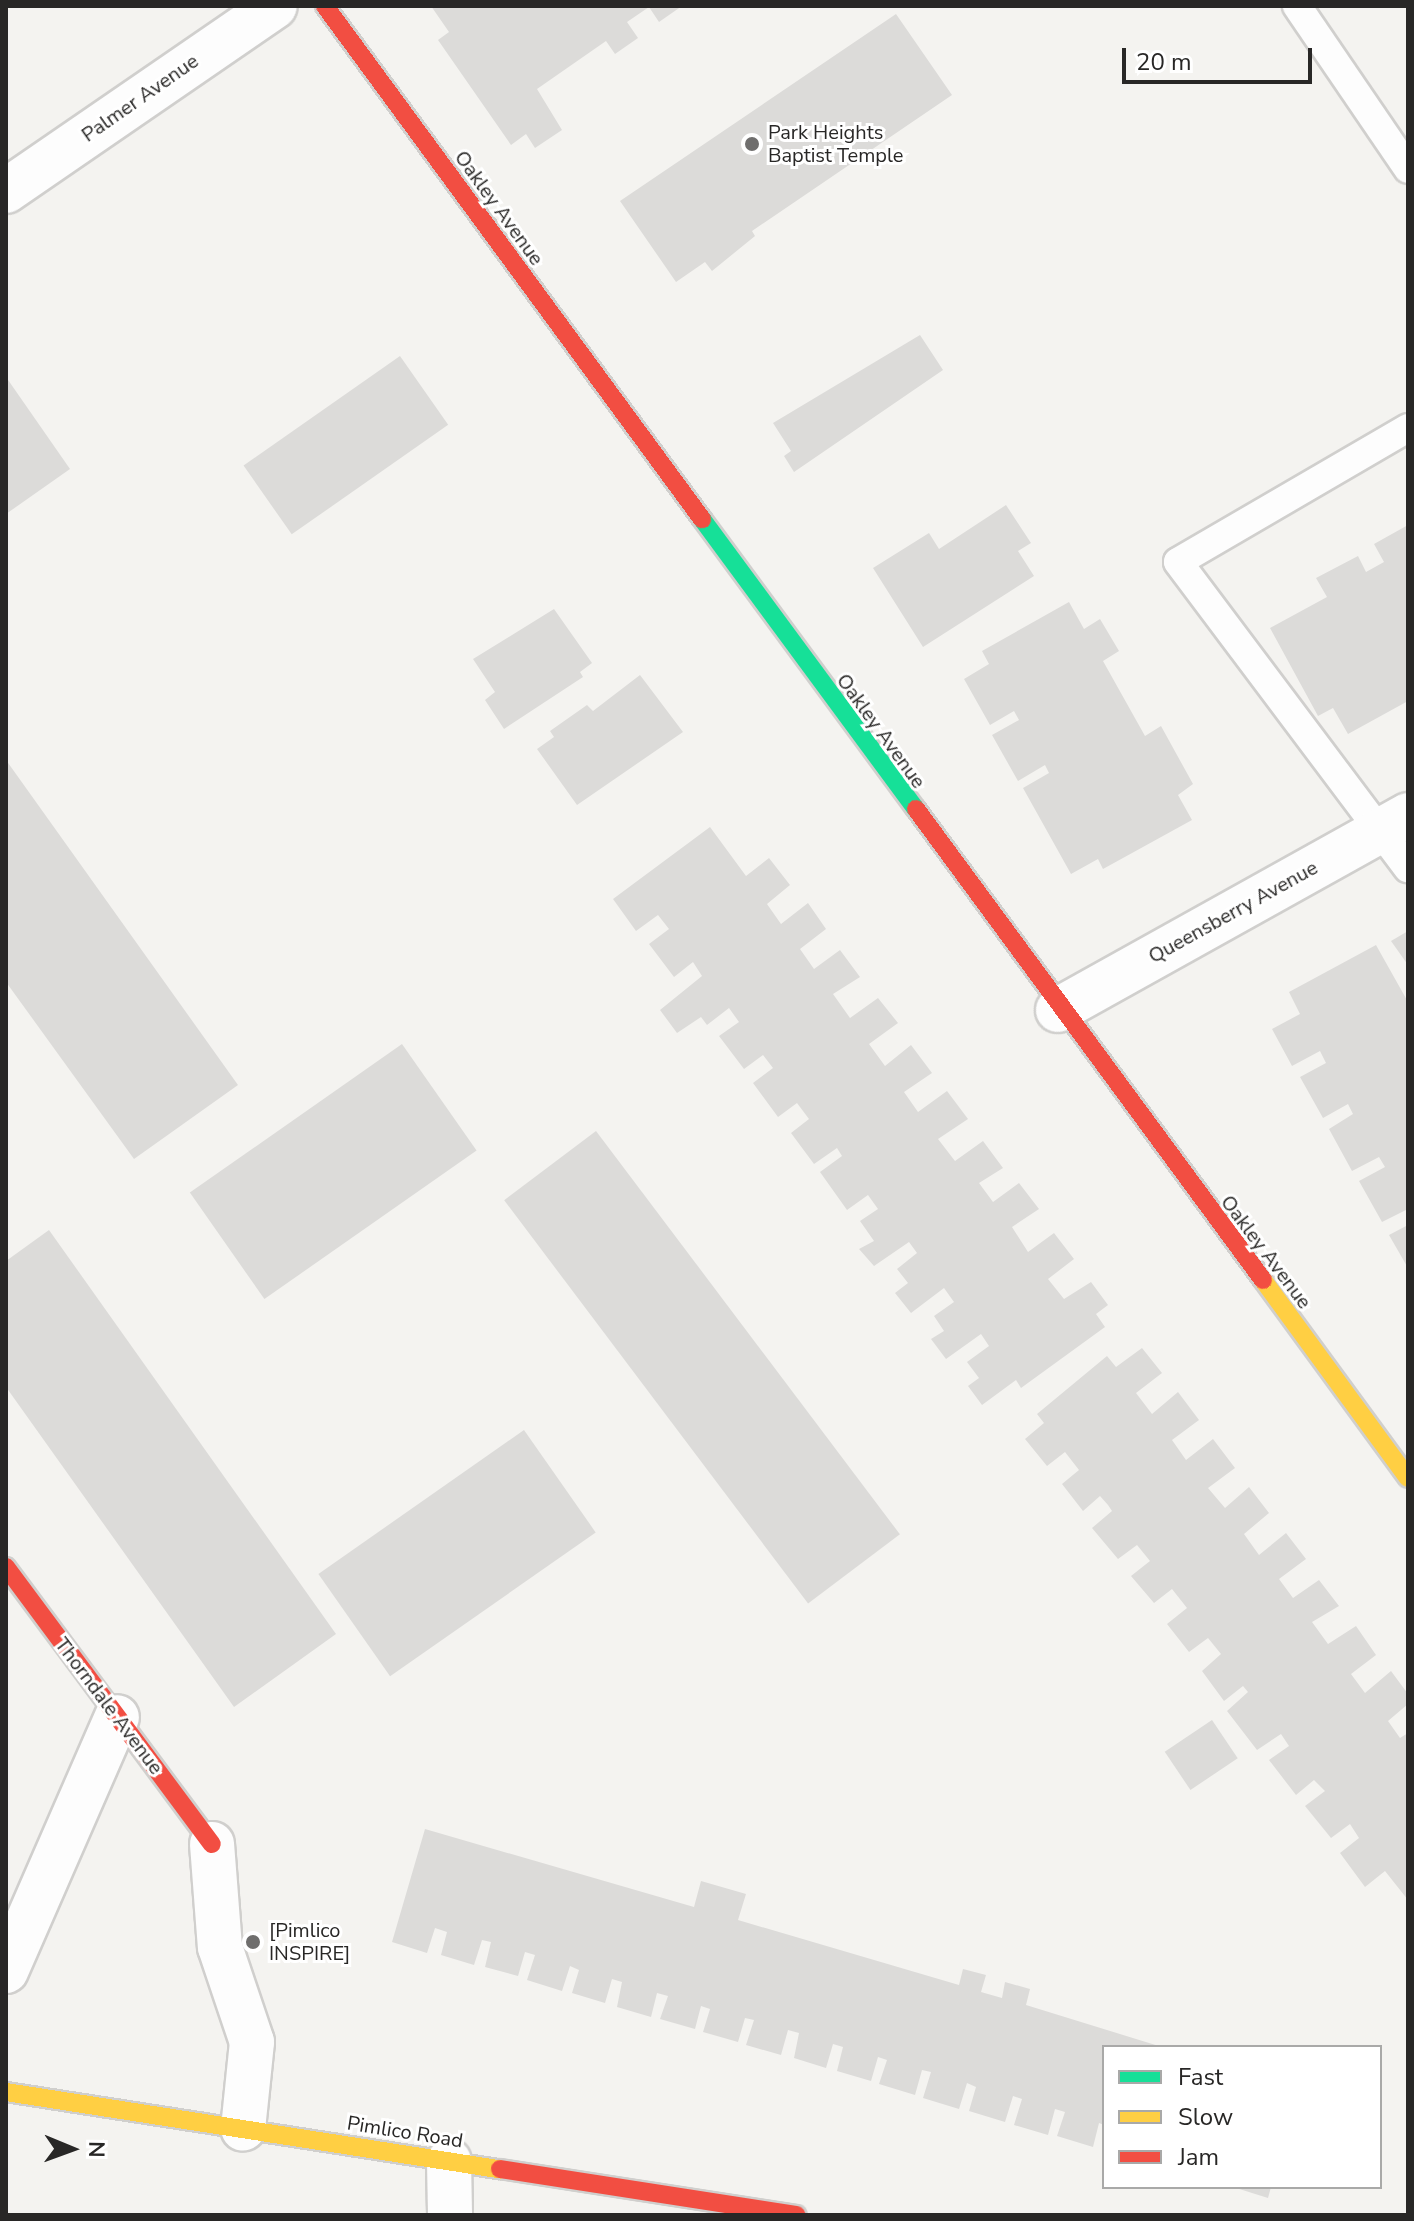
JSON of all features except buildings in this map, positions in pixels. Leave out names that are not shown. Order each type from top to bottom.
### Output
[{"type":"street","name":"Palmer Avenue","points":[[6,191],[275,6]]},
{"type":"street","name":"Oakley Avenue","points":[[325,6],[1058,1010],[1408,1478]]},
{"type":"street","name":"Queensberry Avenue","points":[[1058,1010],[1394,823]]},
{"type":"street","name":"Thorndale Avenue","points":[[6,1567],[212,1844]]},
{"type":"street","points":[[6,1971],[117,1717]]},
{"type":"street","points":[[212,1844],[220,1947],[252,2042],[243,2129]]},
{"type":"street","name":"Pimlico Road","points":[[6,2092],[796,2215]]},
{"type":"street","points":[[449,2161],[450,2215]]},
{"type":"lane","points":[[1297,6],[1408,169]]},
{"type":"lane","points":[[1408,428],[1178,562],[1394,823],[1408,868]]},
{"type":"traffic: fast","points":[[702,519],[916,809]]},
{"type":"traffic: slow","points":[[1263,1280],[1408,1478]]},
{"type":"traffic: slow","points":[[6,2092],[500,2169]]},
{"type":"traffic: jam","points":[[325,6],[702,519]]},
{"type":"traffic: jam","points":[[916,809],[1263,1280]]},
{"type":"traffic: jam","points":[[6,1567],[212,1844]]},
{"type":"traffic: jam","points":[[500,2169],[796,2215]]},
{"type":"place","name":"Park Heights Baptist Temple","points":[[752,144]]},
{"type":"place","name":"[Pimlico INSPIRE]","points":[[253,1942]]}]
